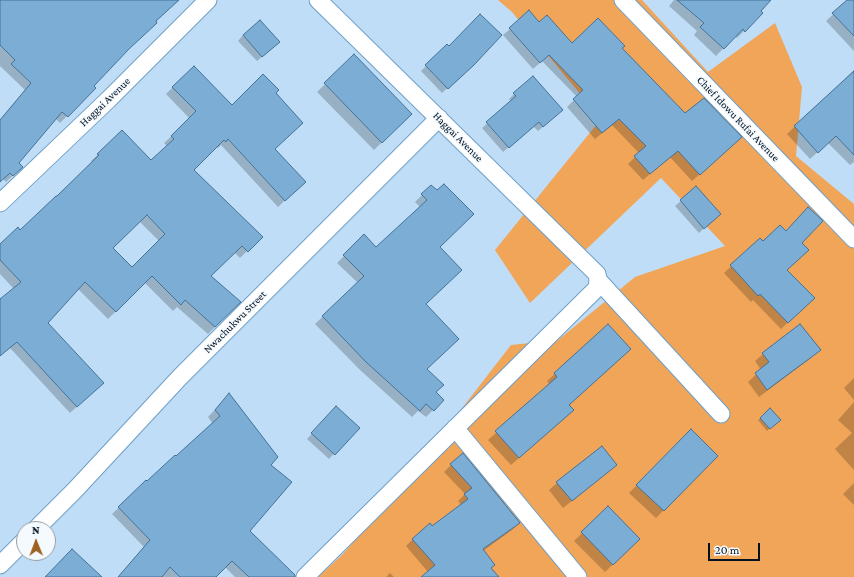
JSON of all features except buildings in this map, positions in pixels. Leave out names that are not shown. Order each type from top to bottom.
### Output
[{"type":"street","name":"Haggai Avenue","points":[[0,203],[108,100],[208,0]]},
{"type":"street","name":"Haggai Avenue","points":[[318,0],[439,118],[598,277],[721,414]]},
{"type":"street","name":"Chief Idowu Rufai Avenue","points":[[623,0],[854,238]]},
{"type":"street","name":"Nwachukwu Street","points":[[44,521],[75,490],[180,377],[439,118]]},
{"type":"street","points":[[305,577],[596,288],[598,277]]},
{"type":"street","points":[[455,428],[578,577]]},
{"type":"street","points":[[0,564],[16,549]]},
{"type":"shaded area","points":[[498,0],[642,0],[708,72],[775,23],[802,87],[796,156],[854,204],[854,577],[318,577],[343,554],[404,483],[511,345],[558,340],[635,277],[725,246],[661,178],[530,303],[495,250],[601,119],[512,12]]}]
